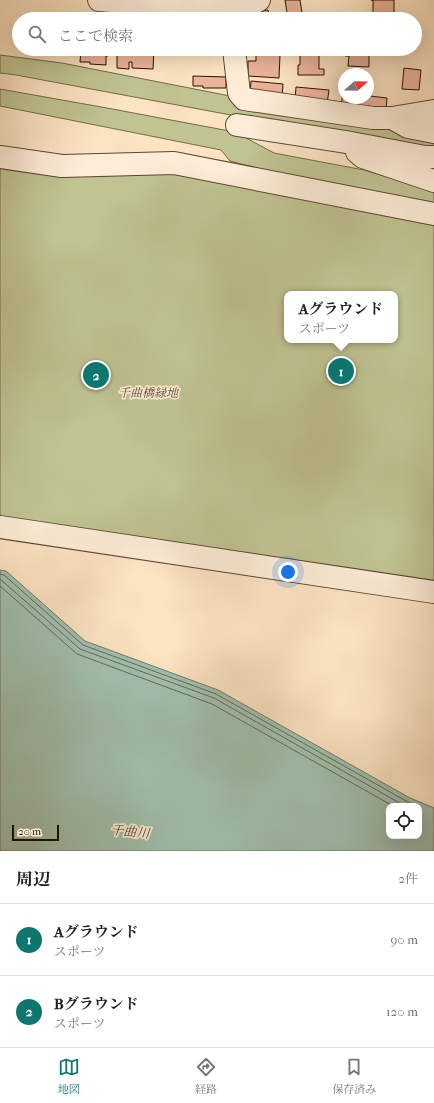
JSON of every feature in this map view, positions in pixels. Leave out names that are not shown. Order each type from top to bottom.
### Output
[{"type":"street","points":[[99,0],[240,11],[259,0]]},
{"type":"street","points":[[235,56],[239,93],[244,99],[373,118],[392,118],[434,111]]},
{"type":"street","points":[[392,118],[408,127],[434,132]]},
{"type":"street","points":[[238,125],[346,142],[425,157],[434,157]]},
{"type":"street","points":[[346,142],[363,157],[434,181]]},
{"type":"street","points":[[0,157],[62,166],[174,163],[434,214]]},
{"type":"street","points":[[0,526],[434,592]]},
{"type":"green space","points":[[0,55],[62,63],[434,136],[434,147],[427,148],[247,118],[0,73]]},
{"type":"green space","points":[[0,89],[235,132],[274,153],[364,170],[434,191],[434,208],[326,186],[230,161],[221,150],[0,106]]},
{"type":"green space","name":"千曲橋緑地","points":[[0,163],[174,170],[434,221],[434,587],[0,520]]},
{"type":"water","name":"千曲川","points":[[0,570],[6,571],[85,641],[218,690],[410,798],[422,803],[434,808],[434,851],[0,851]]},
{"type":"building","points":[[285,0],[300,0],[302,12],[287,12]]},
{"type":"building","points":[[373,0],[394,0],[394,12],[373,12]]},
{"type":"building","points":[[268,10],[268,12],[255,12]]},
{"type":"building","points":[[80,56],[106,56],[106,65],[80,62]]},
{"type":"building","points":[[117,56],[154,56],[153,69],[132,68],[132,62],[129,62],[129,69],[117,68]]},
{"type":"building","points":[[256,56],[280,56],[279,78],[248,76],[248,61],[256,61]]},
{"type":"building","points":[[300,56],[319,56],[319,69],[324,69],[324,75],[298,75],[298,65],[300,65]]},
{"type":"building","points":[[349,56],[369,56],[369,67],[348,66]]},
{"type":"building","points":[[404,68],[421,70],[419,90],[402,89]]},
{"type":"building","points":[[193,76],[226,77],[226,88],[203,88],[203,86],[193,86]]},
{"type":"building","points":[[251,81],[283,84],[282,97],[250,94]]},
{"type":"building","points":[[296,87],[329,90],[327,104],[295,100]]},
{"type":"building","points":[[374,96],[387,98],[386,108],[368,106],[368,111],[341,108],[341,104],[374,104]]},
{"type":"place","name":"Aグラウンド","points":[[341,371]]},
{"type":"place","name":"Bグラウンド","points":[[96,375]]}]
